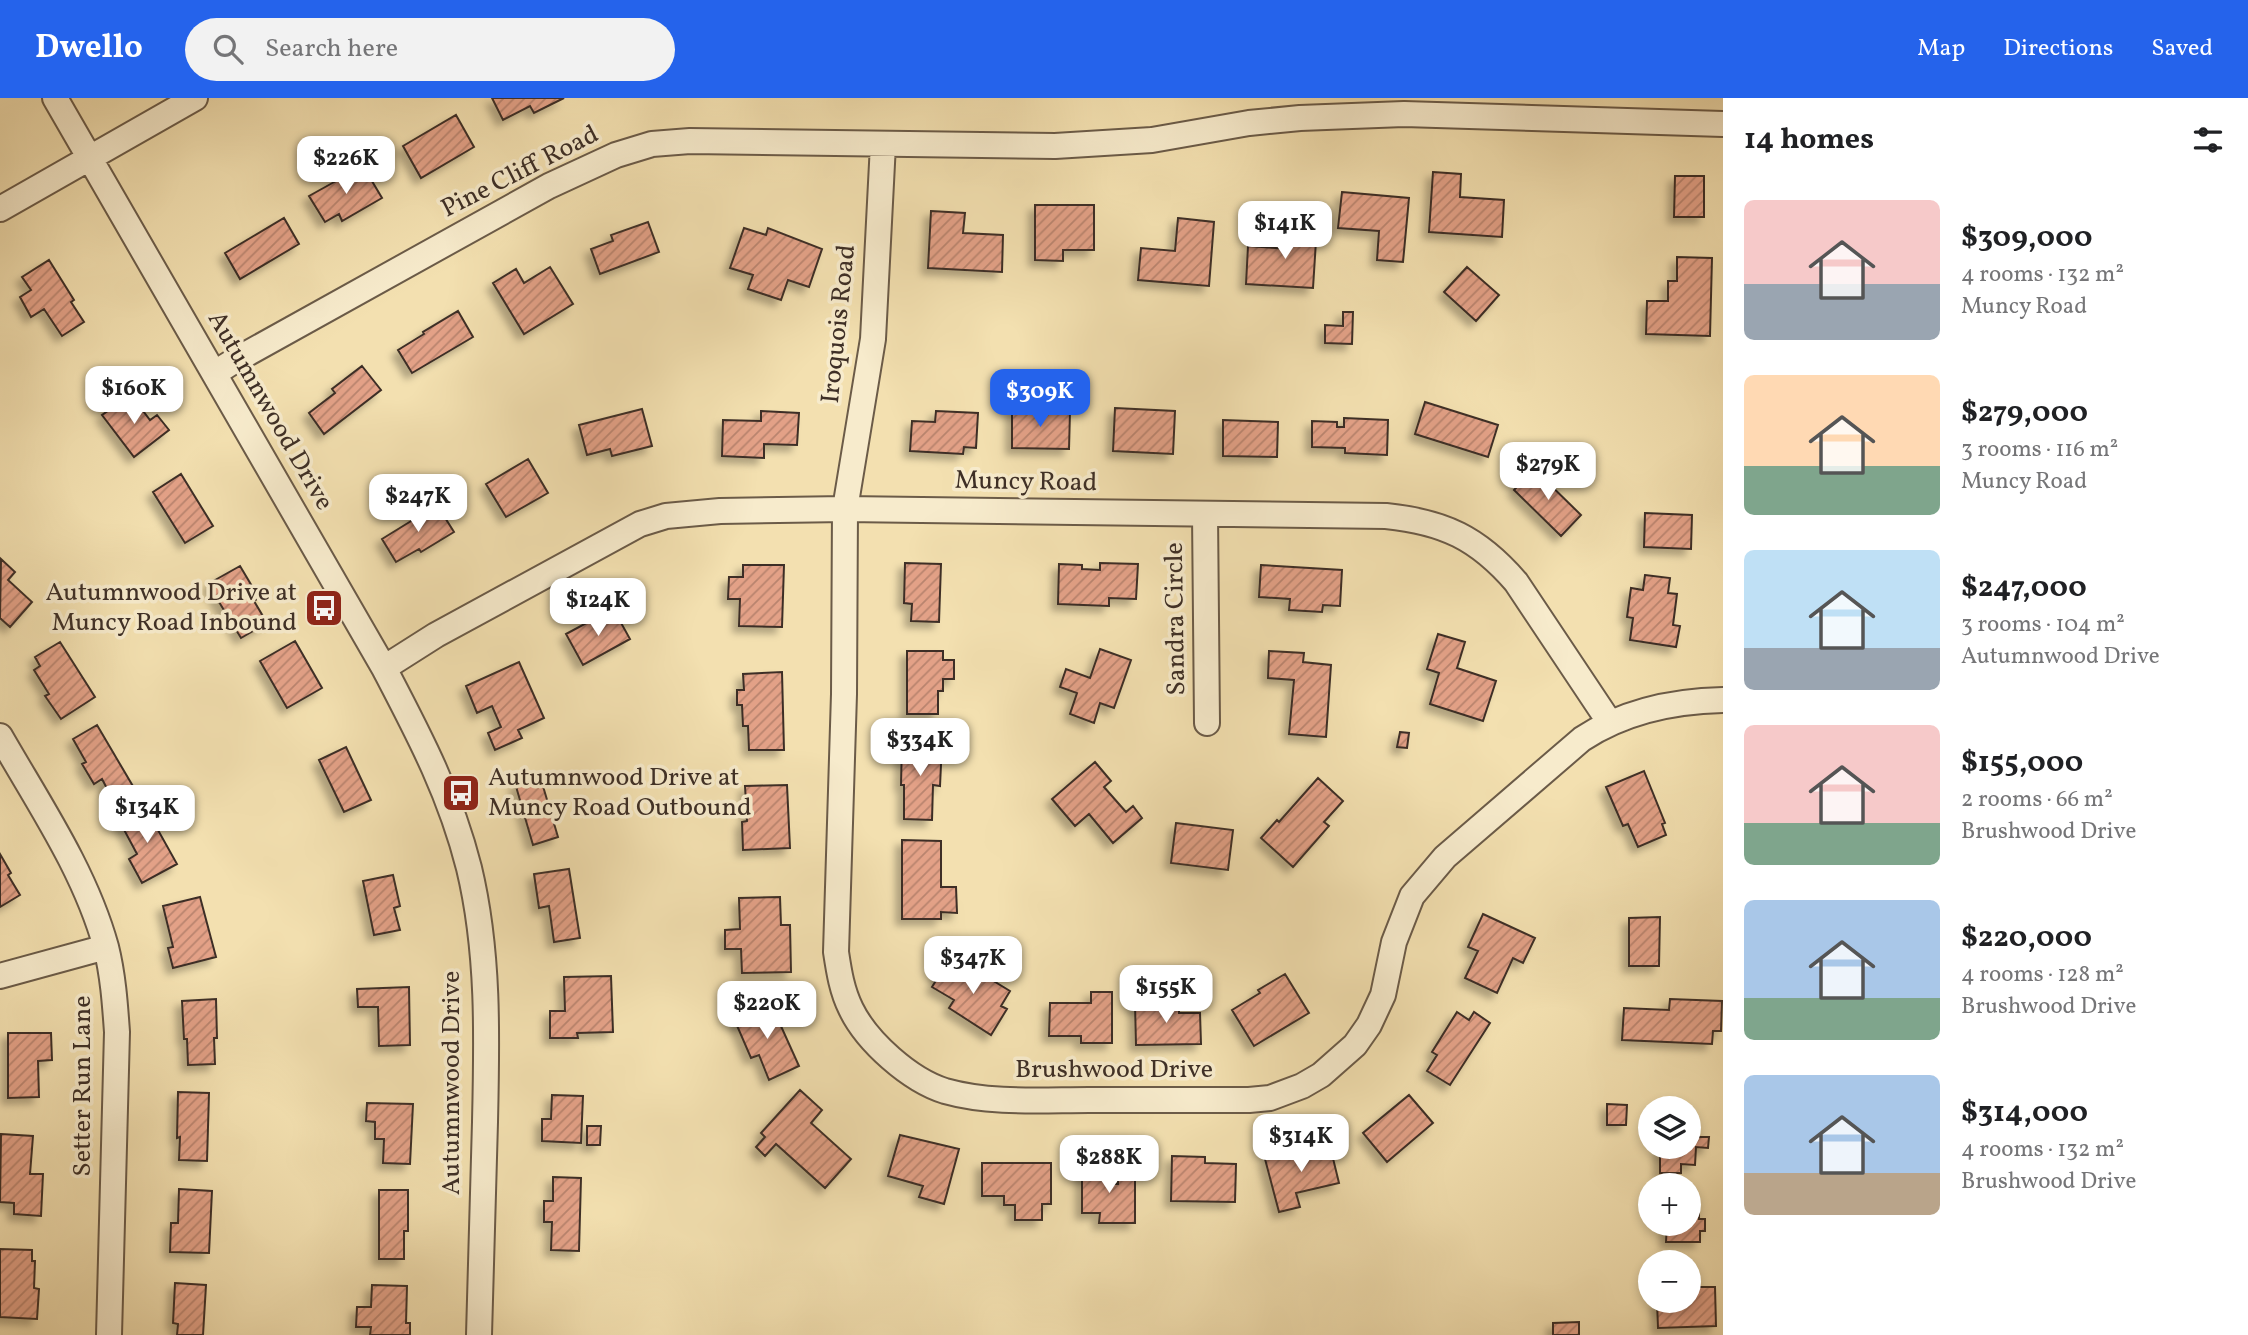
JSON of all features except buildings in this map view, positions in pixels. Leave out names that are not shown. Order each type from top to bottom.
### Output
[{"type":"street","name":"Autumnwood Drive","points":[[55,98],[384,668],[431,757],[446,792],[476,904],[488,1013],[479,1335]]},
{"type":"street","points":[[0,209],[195,98]]},
{"type":"street","name":"Pine Cliff Road","points":[[215,373],[550,186],[616,155],[652,144],[690,141],[1055,146],[1152,139],[1249,123],[1300,118],[1404,114],[1723,124]]},
{"type":"street","name":"Iroquois Road","points":[[845,509],[873,339],[883,144]]},
{"type":"street","name":"Muncy Road","points":[[384,668],[436,635],[640,524],[666,516],[720,510],[845,509],[1386,516],[1436,524],[1461,534],[1499,563],[1516,582],[1610,723]]},
{"type":"street","name":"Brushwood Drive","points":[[845,509],[844,694],[836,953],[840,982],[851,1010],[868,1035],[901,1068],[943,1090],[979,1098],[1249,1100],[1270,1098],[1312,1081],[1355,1045],[1369,1025],[1384,995],[1394,942],[1412,895],[1446,857],[1582,739],[1610,723],[1646,710],[1723,700]]},
{"type":"street","name":"Sandra Circle","points":[[1205,514],[1207,723]]},
{"type":"street","name":"Setter Run Lane","points":[[0,736],[75,867],[106,947],[114,987],[117,1032],[109,1335]]},
{"type":"street","points":[[0,976],[106,947]]},
{"type":"place","name":"Autumnwood Drive at Muncy Road Inbound","points":[[324,608]]},
{"type":"place","name":"Autumnwood Drive at Muncy Road Outbound","points":[[461,793]]}]
